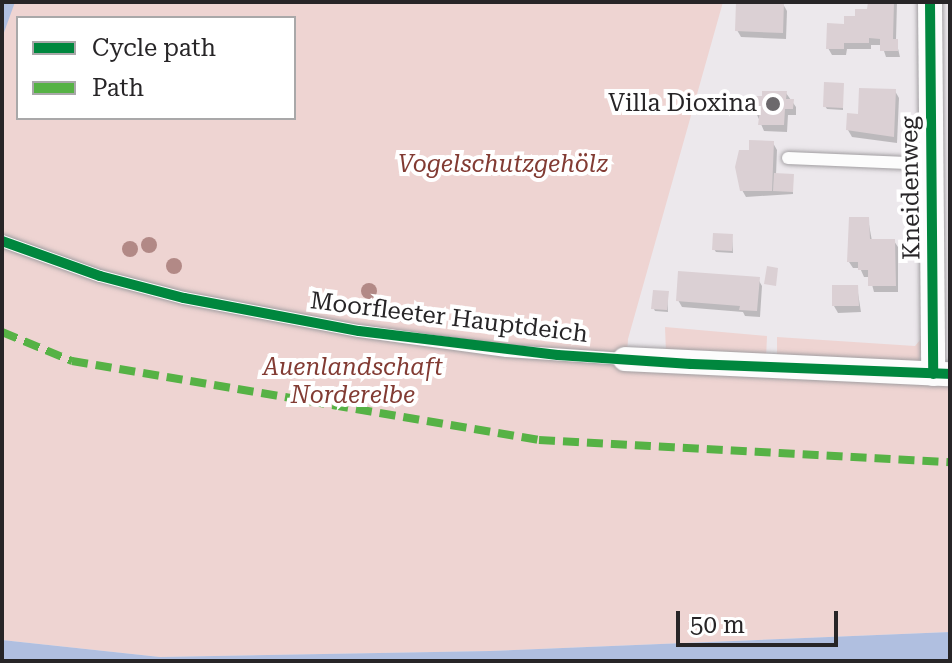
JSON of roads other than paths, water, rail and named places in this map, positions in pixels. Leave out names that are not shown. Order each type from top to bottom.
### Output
[{"type":"street","name":"Kneidenweg","points":[[930,2],[931,164],[942,374]]},
{"type":"street","name":"Moorfleeter Hauptdeich","points":[[625,359],[942,374]]},
{"type":"lane","points":[[788,158],[931,164]]},
{"type":"lane","name":"Moorfleeter Hauptdeich","points":[[2,241],[100,276],[170,294],[359,331],[507,351],[625,359]]},
{"type":"water","points":[[2,2],[15,2],[2,38]]},
{"type":"water","points":[[950,632],[950,661],[2,661],[2,640],[160,657],[490,651]]},
{"type":"place","name":"Villa Dioxina","points":[[773,104]]},
{"type":"park label","name":"Vogelschutzgehölz","points":[[503,165]]},
{"type":"park label","name":"Auenlandschaft Norderelbe","points":[[353,382]]}]
